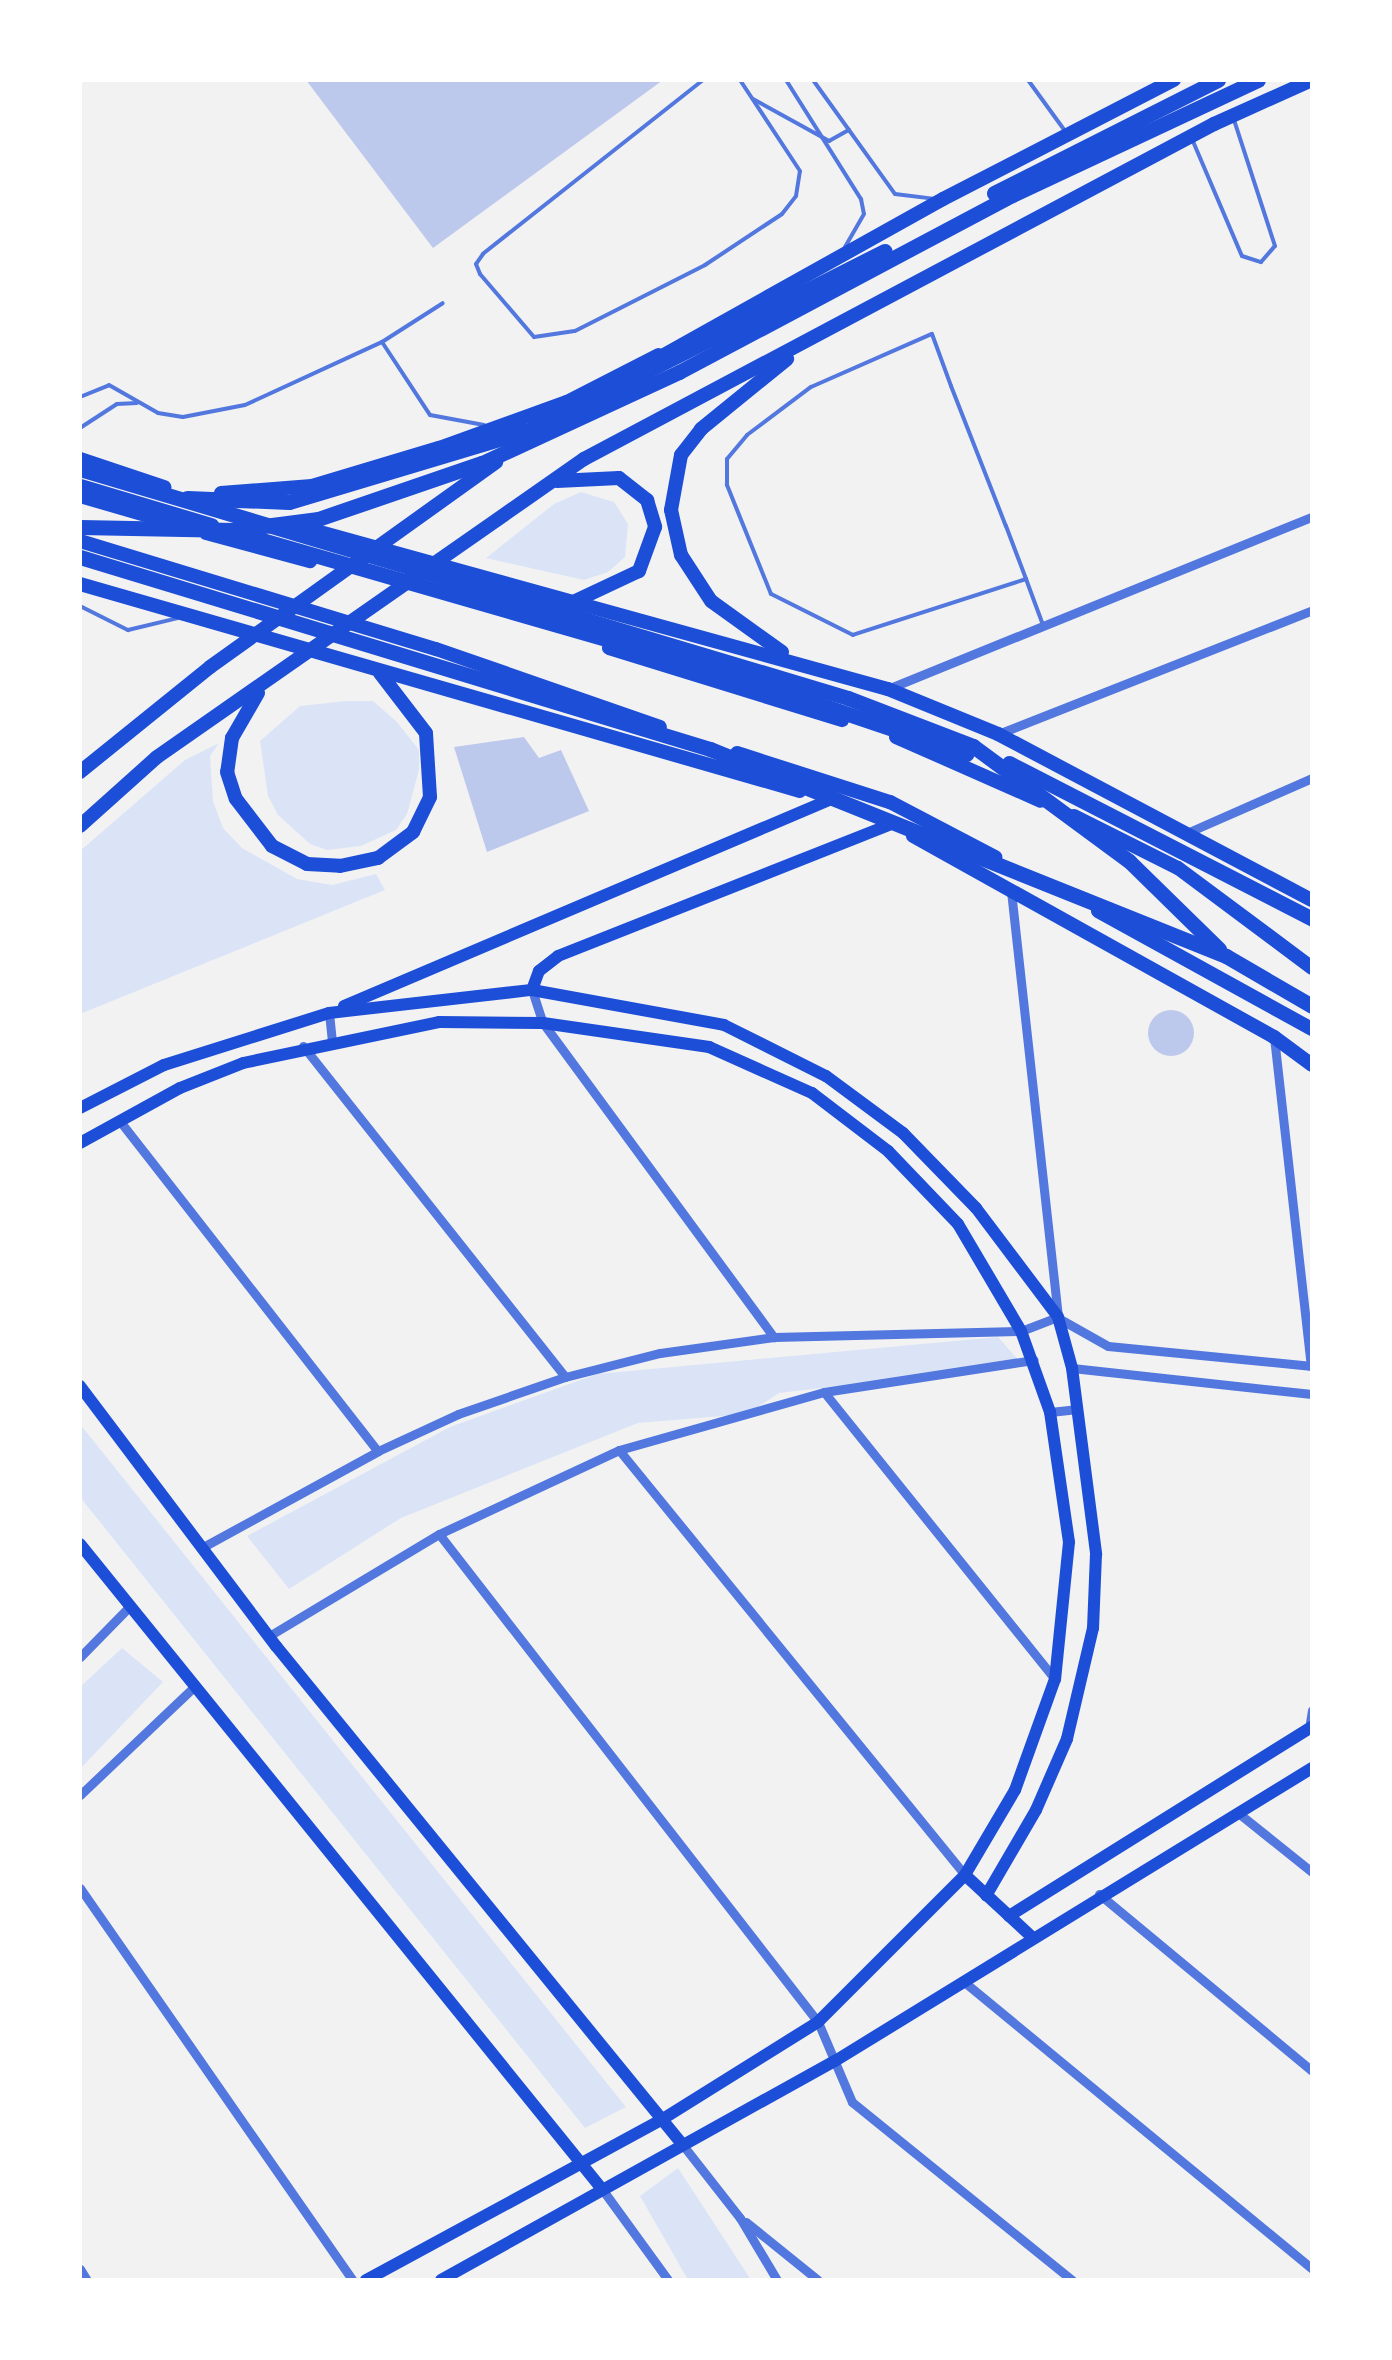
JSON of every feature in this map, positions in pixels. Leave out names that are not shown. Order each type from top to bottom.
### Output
[{"type":"highway","points":[[80,527],[234,530],[318,519],[414,488],[678,372],[1197,99],[1218,80]]},
{"type":"highway","points":[[164,496],[289,502],[532,429],[1197,99],[1258,80]]},
{"type":"highway","points":[[80,469],[810,687],[970,750],[1312,919]]},
{"type":"highway","points":[[80,486],[742,678],[970,750],[1098,836],[1226,956]]},
{"type":"highway","points":[[80,557],[710,749],[1226,956],[1312,1006]]},
{"type":"main road","points":[[182,493],[312,486],[567,402],[943,199],[1174,80]]},
{"type":"main road","points":[[80,826],[157,758],[542,485],[1191,136],[1312,80]]},
{"type":"main road","points":[[791,658],[711,600],[681,555],[670,510],[681,455],[701,429],[810,340]]},
{"type":"main road","points":[[80,772],[210,667],[410,521],[682,343]]},
{"type":"main road","points":[[80,458],[182,493],[569,604],[791,658],[888,689],[998,734],[1312,900]]},
{"type":"main road","points":[[542,485],[573,476],[619,478],[638,489],[653,513],[654,546],[639,571],[569,604]]},
{"type":"main road","points":[[80,496],[895,736],[1178,868],[1312,968]]},
{"type":"main road","points":[[80,541],[436,649],[890,802],[1312,1029]]},
{"type":"main road","points":[[80,584],[829,800],[891,824],[1274,1037],[1312,1064]]},
{"type":"main road","points":[[268,682],[232,738],[228,772],[236,799],[272,846],[307,864],[340,866],[378,858],[413,832],[430,797],[426,733],[379,672]]},
{"type":"main road","points":[[80,1108],[164,1065],[330,1012],[829,800]]},
{"type":"main road","points":[[532,990],[539,971],[558,956],[891,824]]},
{"type":"main road","points":[[330,1012],[532,990],[724,1025],[826,1076],[903,1134],[964,1196],[1058,1317],[1072,1368],[1096,1554],[1082,1690],[1036,1810],[986,1896]]},
{"type":"main road","points":[[80,1143],[180,1088],[304,1046],[438,1022],[543,1023],[709,1047],[812,1092],[888,1150],[958,1224],[1022,1331],[1050,1412],[1069,1542],[1055,1679],[1015,1790],[966,1875],[818,2022],[661,2120],[366,2280]]},
{"type":"main road","points":[[80,1386],[268,1636],[682,2144]]},
{"type":"main road","points":[[80,1544],[602,2188]]},
{"type":"main road","points":[[1008,1916],[1310,1728]]},
{"type":"main road","points":[[441,2280],[835,2060],[1099,1894],[1312,1768]]},
{"type":"main road","points":[[966,1875],[1032,1936]]},
{"type":"street","points":[[888,689],[1312,517]]},
{"type":"street","points":[[998,734],[1312,610]]},
{"type":"street","points":[[1189,832],[1312,778]]},
{"type":"street","points":[[1011,891],[1058,1317]]},
{"type":"street","points":[[532,990],[543,1023],[774,1337]]},
{"type":"street","points":[[330,1012],[332,1040]]},
{"type":"street","points":[[1058,1317],[1108,1346],[1311,1366],[1274,1037]]},
{"type":"street","points":[[304,1046],[565,1377]]},
{"type":"street","points":[[119,1120],[378,1451]]},
{"type":"street","points":[[203,1547],[378,1451],[458,1414],[565,1377],[660,1353],[774,1337],[1022,1331],[1058,1317]]},
{"type":"street","points":[[268,1636],[438,1534],[619,1450],[824,1392],[1034,1360]]},
{"type":"street","points":[[1072,1368],[1312,1394]]},
{"type":"street","points":[[824,1392],[1055,1679]]},
{"type":"street","points":[[1050,1412],[1078,1408]]},
{"type":"street","points":[[619,1450],[966,1875]]},
{"type":"street","points":[[438,1534],[818,2022],[852,2102],[1072,2280]]},
{"type":"street","points":[[80,1657],[130,1606]]},
{"type":"street","points":[[80,1795],[195,1686]]},
{"type":"street","points":[[1310,1728],[1312,1710]]},
{"type":"street","points":[[1237,1812],[1312,1872]]},
{"type":"street","points":[[80,1888],[352,2280]]},
{"type":"street","points":[[1099,1894],[1312,2071]]},
{"type":"street","points":[[962,1980],[1312,2268]]},
{"type":"street","points":[[682,2144],[740,2218],[777,2280]]},
{"type":"street","points":[[602,2188],[668,2280]]},
{"type":"street","points":[[740,2218],[818,2280]]},
{"type":"street","points":[[465,2266],[473,2280]]},
{"type":"street","points":[[80,2269],[87,2280]]},
{"type":"lane","points":[[702,80],[483,254],[476,264],[480,274],[534,337],[575,332],[705,265],[782,214],[796,196],[800,172],[740,80]]},
{"type":"lane","points":[[786,80],[828,142],[864,214],[836,258]]},
{"type":"lane","points":[[813,80],[895,194],[943,199]]},
{"type":"lane","points":[[1028,80],[1068,134]]},
{"type":"lane","points":[[752,98],[828,142]]},
{"type":"lane","points":[[1191,136],[1242,256],[1261,262],[1275,246],[1232,116]]},
{"type":"lane","points":[[828,142],[849,130]]},
{"type":"lane","points":[[80,398],[109,384],[138,403],[182,417],[245,405],[382,342],[443,303]]},
{"type":"lane","points":[[1026,579],[854,635],[792,610],[772,594],[727,484],[727,459],[747,435],[812,387],[932,334],[1026,579],[1043,625]]},
{"type":"lane","points":[[382,342],[430,415],[494,428]]},
{"type":"lane","points":[[80,428],[117,404],[138,403]]},
{"type":"lane","points":[[80,606],[128,630],[186,616]]},
{"type":"shaded area","points":[[581,492],[614,502],[628,524],[625,557],[608,572],[584,580],[486,558],[554,504]]},
{"type":"shaded area","points":[[373,701],[397,722],[419,750],[419,770],[407,814],[396,830],[361,846],[327,850],[310,844],[278,815],[268,796],[260,741],[300,706]]},
{"type":"shaded area","points":[[219,743],[210,756],[213,801],[223,828],[242,848],[297,879],[332,885],[376,874],[385,890],[80,1014],[80,851],[185,760]]},
{"type":"shaded area","points":[[998,1337],[1023,1365],[779,1393],[747,1414],[638,1423],[401,1518],[289,1589],[247,1536],[450,1427],[597,1374]]},
{"type":"shaded area","points":[[80,1424],[626,2107],[585,2128],[80,1497]]},
{"type":"shaded area","points":[[122,1648],[163,1682],[80,1769],[80,1687]]},
{"type":"shaded area","points":[[678,2168],[751,2280],[688,2280],[640,2196]]},
{"type":"building","points":[[306,80],[663,80],[433,248]]},
{"type":"building","points":[[524,737],[539,758],[561,750],[589,811],[487,852],[454,747]]},
{"type":"building","points":[[1171,1010],[1187,1017],[1194,1033],[1187,1049],[1171,1056],[1155,1049],[1148,1033],[1155,1017]]}]
